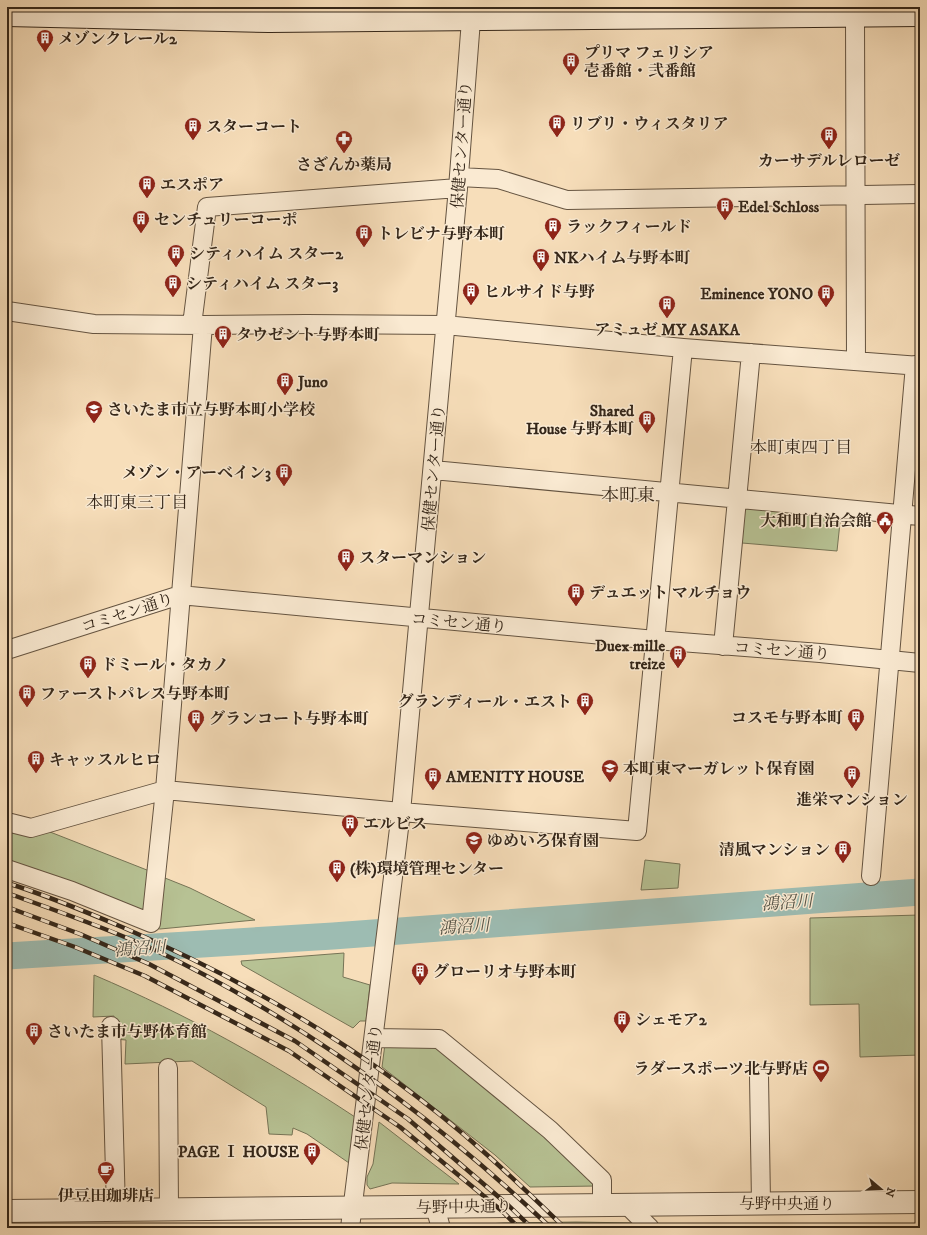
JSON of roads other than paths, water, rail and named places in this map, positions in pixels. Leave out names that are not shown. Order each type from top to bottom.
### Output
[{"type":"street","name":"保健センター通り","points":[[351,1218],[401,812],[459,183],[471,13]]},
{"type":"street","points":[[7,15],[679,13],[855,16],[920,15]]},
{"type":"street","points":[[855,16],[856,361]]},
{"type":"street","points":[[7,869],[72,891],[151,924],[165,790],[180,595],[197,325],[207,207],[498,179],[567,200],[920,194]]},
{"type":"street","points":[[7,311],[94,324],[445,325],[683,348],[918,366],[888,660],[871,876]]},
{"type":"street","points":[[7,822],[31,828],[165,790],[401,812],[637,831],[683,348]]},
{"type":"street","points":[[723,646],[751,353]]},
{"type":"street","points":[[433,470],[920,516]]},
{"type":"street","name":"コミセン通り","points":[[7,650],[180,595],[419,619],[920,663]]},
{"type":"street","points":[[111,1026],[116,1210]]},
{"type":"street","points":[[374,1038],[438,1039],[550,1130],[602,1180],[602,1204]]},
{"type":"street","points":[[168,1068],[169,1209]]},
{"type":"street","points":[[759,1076],[760,1203]]},
{"type":"street","name":"与野中央通り","points":[[7,1211],[169,1209],[351,1218],[435,1206],[920,1202]]},
{"type":"street","points":[[626,1204],[650,1228]]},
{"type":"street","points":[[435,1206],[441,1228]]},
{"type":"waterway","name":"鴻沼川","points":[[7,956],[333,936],[920,892]]},
{"type":"railway","points":[[7,883],[79,909],[171,949],[266,998],[312,1025],[402,1085],[444,1118],[495,1162],[565,1228]]},
{"type":"railway","points":[[7,893],[100,927],[155,950],[209,977],[314,1039],[413,1109],[460,1147],[551,1228]]},
{"type":"railway","points":[[7,907],[80,934],[149,964],[295,1041],[408,1119],[508,1205],[532,1228]]},
{"type":"railway","points":[[7,923],[75,947],[145,976],[289,1051],[400,1127],[502,1211],[519,1228]]},
{"type":"place","name":"メゾンクレール2","points":[[45,53]]},
{"type":"place","name":"プリマ フェリシア 壱番館・弐番館","points":[[571,76]]},
{"type":"place","name":"リブリ・ウィスタリア","points":[[557,138]]},
{"type":"place","name":"スターコート","points":[[193,141]]},
{"type":"place","name":"カーサデルレローゼ","points":[[829,150]]},
{"type":"place","name":"さざんか薬局","points":[[344,154]]},
{"type":"place","name":"エスポア","points":[[147,199]]},
{"type":"place","name":"Edel Schloss","points":[[725,221]]},
{"type":"place","name":"センチュリーコーポ","points":[[141,234]]},
{"type":"place","name":"ラックフィールド","points":[[553,241]]},
{"type":"place","name":"トレビナ与野本町","points":[[364,248]]},
{"type":"place","name":"シティハイム スター2","points":[[176,268]]},
{"type":"place","name":"NKハイム与野本町","points":[[541,272]]},
{"type":"place","name":"シティハイム スター3","points":[[173,298]]},
{"type":"place","name":"ヒルサイド与野","points":[[471,306]]},
{"type":"place","name":"Eminence YONO","points":[[826,308]]},
{"type":"place","name":"アミュゼ MY ASAKA","points":[[667,319]]},
{"type":"place","name":"タウゼント与野本町","points":[[223,349]]},
{"type":"place","name":"Juno","points":[[285,396]]},
{"type":"place","name":"さいたま市立与野本町小学校","points":[[94,424]]},
{"type":"place","name":"Shared House 与野本町","points":[[647,434]]},
{"type":"place","name":"メゾン・アーベイン3","points":[[284,487]]},
{"type":"place","name":"大和町自治会館","points":[[885,535]]},
{"type":"place","name":"スターマンション","points":[[346,572]]},
{"type":"place","name":"デュエット マルチョウ","points":[[576,607]]},
{"type":"place","name":"Duex mille treize","points":[[678,669]]},
{"type":"place","name":"ドミール・タカノ","points":[[88,679]]},
{"type":"place","name":"ファーストパレス与野本町","points":[[27,708]]},
{"type":"place","name":"グランディール・エスト","points":[[585,716]]},
{"type":"place","name":"コスモ与野本町","points":[[856,732]]},
{"type":"place","name":"グランコート与野本町","points":[[196,733]]},
{"type":"place","name":"キャッスルヒロ","points":[[36,774]]},
{"type":"place","name":"本町東マーガレット保育園","points":[[610,783]]},
{"type":"place","name":"進栄マンション","points":[[852,789]]},
{"type":"place","name":"AMENITY HOUSE","points":[[433,791]]},
{"type":"place","name":"エルビス","points":[[350,838]]},
{"type":"place","name":"ゆめいろ保育園","points":[[474,855]]},
{"type":"place","name":"清風マンション","points":[[843,864]]},
{"type":"place","name":"(株)環境管理センター","points":[[337,883]]},
{"type":"place","name":"グローリオ与野本町","points":[[420,986]]},
{"type":"place","name":"シェモア2","points":[[622,1034]]},
{"type":"place","name":"さいたま市与野体育館","points":[[34,1046]]},
{"type":"place","name":"ラダースポーツ北与野店","points":[[821,1083]]},
{"type":"place","name":"PAGE Ⅰ HOUSE","points":[[312,1166]]},
{"type":"place","name":"伊豆田珈琲店","points":[[106,1185]]},
{"type":"district","name":"本町東四丁目","points":[[801,447]]},
{"type":"district","name":"本町東","points":[[628,495]]},
{"type":"district","name":"本町東三丁目","points":[[137,502]]}]
